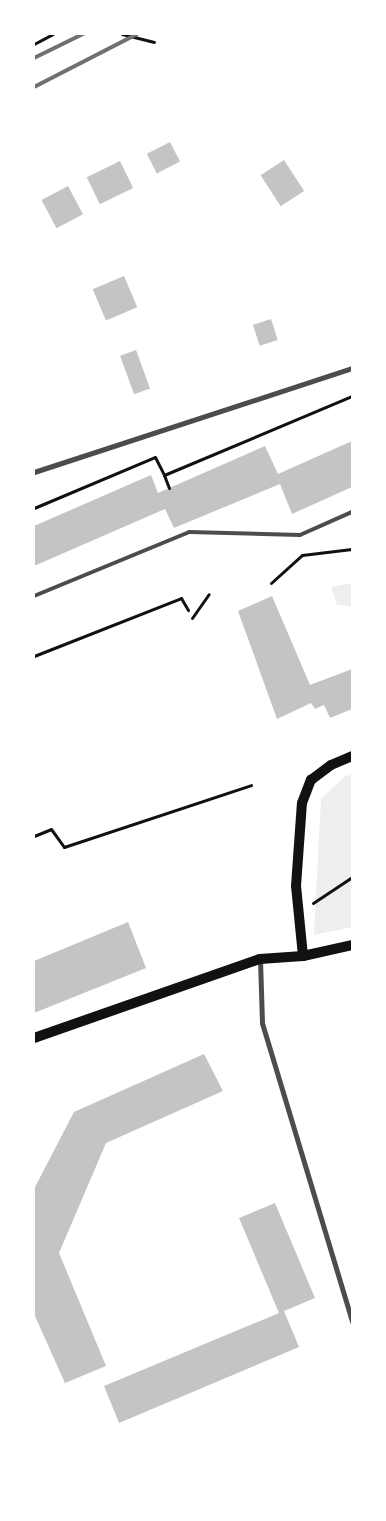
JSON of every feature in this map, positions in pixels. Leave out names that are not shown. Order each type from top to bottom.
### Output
[{"type":"main road","points":[[303,956],[298,914],[302,803],[311,780],[331,765],[352,756]]},
{"type":"main road","points":[[34,1038],[260,959],[303,956],[352,945]]},
{"type":"street","points":[[34,472],[352,368]]},
{"type":"street","points":[[260,959],[262,1023],[352,1322]]},
{"type":"lane","points":[[34,596],[189,532],[300,535],[352,512]]},
{"type":"path","points":[[34,44],[53,34]]},
{"type":"path","points":[[122,34],[154,42]]},
{"type":"path","points":[[164,475],[352,396]]},
{"type":"path","points":[[34,508],[155,457],[169,488]]},
{"type":"path","points":[[271,582],[302,555],[352,549]]},
{"type":"path","points":[[192,618],[209,594]]},
{"type":"path","points":[[34,656],[181,598],[188,610]]},
{"type":"path","points":[[34,836],[51,829],[64,847],[251,785]]},
{"type":"path","points":[[298,914],[352,877]]},
{"type":"shaded area","points":[[352,583],[352,606],[337,605],[331,587]]},
{"type":"shaded area","points":[[352,774],[352,927],[314,935],[321,799],[344,777]]},
{"type":"building","points":[[170,142],[180,162],[157,173],[147,154]]},
{"type":"building","points":[[284,160],[304,191],[281,206],[261,175]]},
{"type":"building","points":[[120,161],[133,188],[100,204],[87,177]]},
{"type":"building","points":[[68,186],[83,214],[57,228],[42,200]]},
{"type":"building","points":[[124,276],[137,307],[106,321],[93,289]]},
{"type":"building","points":[[271,319],[278,340],[260,346],[253,325]]},
{"type":"building","points":[[136,350],[150,389],[134,394],[120,356]]},
{"type":"building","points":[[352,441],[352,487],[292,514],[280,484],[174,528],[165,509],[34,566],[34,526],[151,475],[158,493],[265,446],[278,474]]},
{"type":"building","points":[[272,596],[310,685],[352,669],[352,709],[330,718],[324,705],[315,709],[311,703],[277,719],[238,611]]},
{"type":"building","points":[[128,922],[146,968],[34,1013],[34,961]]},
{"type":"building","points":[[204,1054],[223,1091],[106,1143],[59,1253],[106,1366],[65,1383],[34,1314],[34,1189],[74,1112]]},
{"type":"building","points":[[275,1203],[315,1298],[284,1311],[299,1347],[119,1423],[104,1386],[279,1313],[239,1218]]},
{"type":"railway","points":[[34,58],[83,34]]},
{"type":"railway","points":[[34,87],[137,34]]}]
